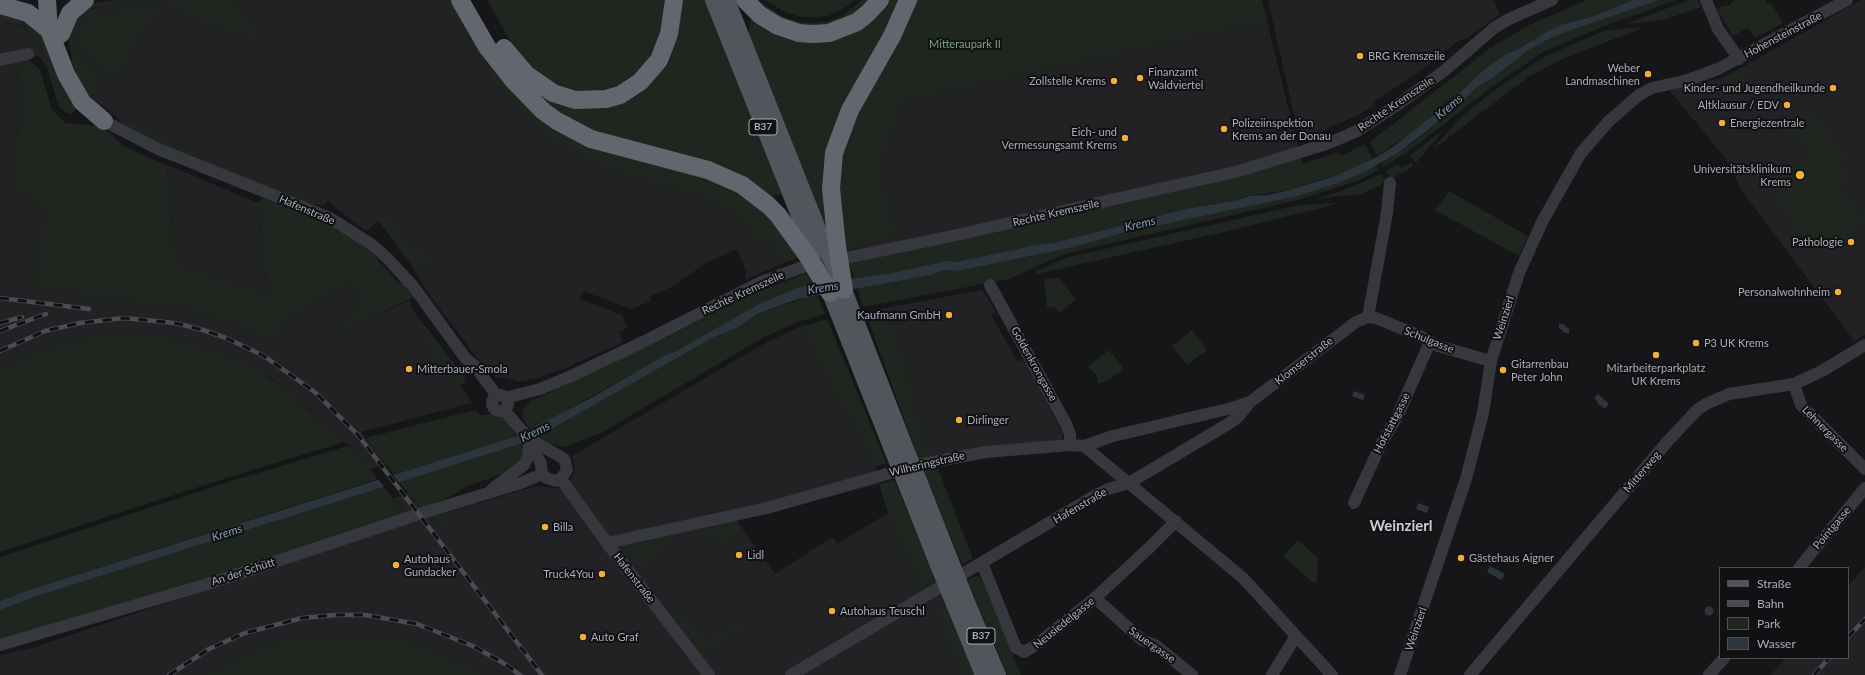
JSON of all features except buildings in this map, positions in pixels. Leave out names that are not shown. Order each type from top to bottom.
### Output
[{"type":"highway","points":[[47,0],[61,57],[73,88],[82,102],[104,121]]},
{"type":"highway","points":[[55,32],[57,0]]},
{"type":"highway","points":[[55,32],[70,13],[85,0]]},
{"type":"highway","points":[[460,0],[488,47],[504,68],[527,96],[557,122],[592,139],[708,170],[742,185],[768,205],[821,251],[837,291]]},
{"type":"highway","points":[[474,0],[504,49],[518,67],[535,82],[562,97],[590,101],[620,95],[640,82],[650,72],[665,46],[673,15],[674,0]]},
{"type":"highway","points":[[745,0],[760,15],[778,26],[799,33],[813,34],[828,33],[857,22],[880,0]]},
{"type":"highway","points":[[837,291],[821,251],[836,146],[850,110],[892,36],[908,0]]},
{"type":"highway","points":[[0,5],[28,13],[55,32]]},
{"type":"main road","name":"B37","points":[[713,0],[821,251]]},
{"type":"main road","name":"B37","points":[[727,0],[821,251]]},
{"type":"main road","name":"B37","points":[[837,291],[899,451],[960,601],[998,675]]},
{"type":"main road","name":"B37","points":[[960,601],[983,675]]},
{"type":"street","name":"Rechte Kremszeile","points":[[502,404],[532,397],[540,389],[643,342],[761,282],[803,267],[952,236],[1234,172],[1329,142],[1358,131],[1444,71],[1494,28],[1509,19],[1552,0]]},
{"type":"street","name":"Hohensteinstraße","points":[[1739,59],[1848,0]]},
{"type":"street","points":[[1707,2],[1718,29],[1739,59]]},
{"type":"street","points":[[0,60],[28,54]]},
{"type":"street","name":"Weinzierl","points":[[1400,675],[1466,479],[1483,413],[1491,361],[1518,272],[1529,246],[1567,175],[1581,153],[1609,121],[1639,95],[1652,88],[1688,80],[1718,69],[1739,59]]},
{"type":"street","name":"Hafenstraße","points":[[104,121],[158,149],[330,218],[350,229],[376,248],[403,274],[466,359],[474,365],[528,439],[540,465]]},
{"type":"street","points":[[1368,317],[1387,213],[1390,183]]},
{"type":"street","name":"Goldenkrongasse","points":[[990,286],[1066,424],[1070,445]]},
{"type":"street","name":"Schulgasse","points":[[1368,317],[1376,318],[1420,336],[1438,346],[1491,361]]},
{"type":"street","name":"Klomserstraße","points":[[1129,483],[1228,424],[1244,411],[1250,402],[1346,328],[1368,317]]},
{"type":"street","name":"Hofstattgasse","points":[[1354,504],[1381,444],[1398,417],[1430,342]]},
{"type":"street","name":"Mitterweg","points":[[1470,675],[1668,441],[1698,410],[1706,404],[1729,394],[1794,384],[1822,371],[1865,345]]},
{"type":"street","name":"Lehnergasse","points":[[1794,384],[1800,405],[1865,469]]},
{"type":"street","name":"Wilheringstraße","points":[[607,543],[767,508],[922,464],[959,456],[1070,445],[1084,446],[1113,436],[1232,408],[1250,402]]},
{"type":"street","name":"Hafenstraße","points":[[528,439],[562,458],[567,465],[565,475],[561,479],[607,543],[708,675]]},
{"type":"street","name":"An der Schütt","points":[[486,494],[521,468],[526,462],[528,439]]},
{"type":"street","points":[[1084,446],[1243,578],[1332,675]]},
{"type":"street","points":[[554,453],[544,458],[540,465],[551,481],[561,479]]},
{"type":"street","name":"An der Schütt","points":[[0,645],[211,583],[418,514],[486,494],[540,465]]},
{"type":"street","name":"Hafenstraße","points":[[791,675],[1103,492],[1129,483]]},
{"type":"street","name":"Pointgasse","points":[[1800,567],[1865,488]]},
{"type":"street","name":"Neusiedelgasse","points":[[982,563],[1016,648],[1024,652],[1036,645],[1095,598],[1176,521]]},
{"type":"street","name":"Sauergasse","points":[[1095,598],[1142,640],[1155,645],[1192,675]]},
{"type":"street","points":[[1272,675],[1296,636]]},
{"type":"street","points":[[1709,675],[1723,659]]},
{"type":"shaded area","points":[[140,0],[445,0],[493,78],[704,190],[761,224],[786,262],[745,280],[746,270],[737,249],[706,263],[673,286],[649,297],[651,301],[632,309],[583,291],[580,299],[622,315],[627,327],[619,333],[623,342],[566,368],[538,378],[520,382],[503,377],[498,379],[487,371],[428,293],[412,266],[379,221],[366,231],[328,202],[332,195],[328,193],[322,201],[317,202],[252,178],[162,139],[117,117],[89,96],[92,95],[100,82],[96,73],[77,52],[74,46],[72,33],[75,24],[81,15],[89,9]]},
{"type":"shaded area","name":"BRG Kremszeile","points":[[1268,0],[1493,0],[1500,14],[1469,37],[1457,42],[1420,71],[1374,102],[1375,105],[1362,113],[1300,141]]},
{"type":"shaded area","name":"Universitätsklinikum Krems","points":[[1861,0],[1865,0],[1865,335],[1854,341],[1742,191],[1726,159],[1669,90],[1725,77]]},
{"type":"shaded area","points":[[0,21],[26,27],[27,33],[35,34],[38,47],[43,46],[45,54],[22,60],[17,68],[18,84],[24,84],[10,189],[27,191],[43,212],[34,288],[194,311],[227,322],[272,343],[293,314],[300,311],[317,298],[334,294],[349,283],[363,302],[322,340],[410,300],[411,306],[417,316],[466,379],[461,386],[472,403],[361,432],[385,464],[370,469],[351,445],[344,442],[305,405],[273,379],[238,359],[200,345],[174,338],[147,335],[104,334],[60,343],[38,350],[0,369]]},
{"type":"shaded area","points":[[1267,21],[1300,156],[1040,222],[953,242],[849,263],[845,248],[897,238],[882,178],[882,168],[883,159],[904,102]]},
{"type":"shaded area","points":[[167,165],[258,203],[268,298],[175,263]]},
{"type":"shaded area","points":[[982,290],[996,312],[991,315],[1018,362],[1024,359],[1063,435],[1060,440],[928,457],[903,353],[885,308]]},
{"type":"shaded area","points":[[800,327],[875,467],[879,484],[737,521],[775,574],[832,537],[837,544],[888,513],[921,589],[936,579],[944,600],[935,607],[958,673],[957,675],[484,675],[465,663],[413,643],[380,636],[319,635],[292,639],[267,646],[238,658],[206,675],[0,675],[0,655],[32,648],[411,521],[393,498],[407,493],[419,507],[431,516],[536,486],[557,488],[566,484],[572,478],[575,469],[572,456],[767,342]]},
{"type":"shaded area","points":[[1865,567],[1865,675],[1771,675],[1784,659],[1849,659],[1849,585]]},
{"type":"green space","points":[[113,0],[140,0],[89,9],[77,19],[73,28],[74,46],[77,52],[96,73],[100,82],[98,92],[89,96],[79,81],[72,61],[68,35],[79,10],[95,3]]},
{"type":"green space","points":[[194,0],[232,0],[261,38],[234,33],[186,12],[170,10],[153,16],[141,28],[119,74],[114,77],[108,75],[80,43],[78,36],[82,26],[93,17]]},
{"type":"green space","points":[[445,0],[456,0],[540,114],[716,179],[765,208],[800,257],[766,269],[764,267],[780,259],[771,240],[769,238],[758,242],[746,224],[732,209],[704,196],[620,171],[584,158],[585,155],[568,149],[540,129],[520,112],[493,78]]},
{"type":"green space","points":[[487,0],[668,0],[659,44],[636,77],[605,93],[564,90],[539,76],[512,44]]},
{"type":"green space","points":[[680,0],[707,0],[783,193],[781,195],[773,196],[764,191],[575,127],[516,77],[489,36],[541,94],[635,95]]},
{"type":"green space","points":[[765,0],[855,0],[840,11],[828,16],[801,17],[785,12]]},
{"type":"green space","points":[[862,0],[874,0],[854,18],[813,29],[774,19],[759,2],[784,17],[800,22],[814,23],[829,21],[842,16]]},
{"type":"green space","points":[[886,0],[903,0],[855,90],[827,232],[748,36],[751,18],[799,38]]},
{"type":"green space","name":"Mitteraupark II","points":[[913,0],[1262,0],[1267,21],[904,102],[883,159],[882,168],[882,178],[897,238],[845,248],[838,215],[838,154]]},
{"type":"green space","points":[[1587,0],[1633,0],[1591,17],[1563,24],[1503,56],[1484,70],[1410,134],[1377,156],[1370,142],[1489,49],[1527,26]]},
{"type":"green space","points":[[1659,0],[1676,0],[1607,25],[1543,52],[1493,86],[1417,145],[1383,168],[1381,164],[1414,142],[1454,110],[1475,89],[1494,77],[1530,49],[1555,36]]},
{"type":"green space","points":[[1689,0],[1698,0],[1701,7],[1664,20],[1626,24]]},
{"type":"green space","points":[[1735,0],[1765,0],[1768,4],[1771,3],[1783,23],[1755,38],[1747,28],[1733,36],[1718,12],[1720,7],[1729,5]]},
{"type":"green space","points":[[0,12],[14,13],[44,34],[57,75],[76,107],[74,113],[68,114],[59,107],[46,65],[38,56],[45,54],[43,46],[38,47],[35,34],[28,34],[26,26],[0,21]]},
{"type":"green space","points":[[1641,27],[1640,29],[1563,59],[1530,76],[1436,147],[1435,146],[1462,116],[1496,89],[1545,56],[1604,31]]},
{"type":"green space","points":[[22,60],[28,60],[40,69],[52,110],[65,123],[100,126],[123,146],[167,166],[175,263],[268,297],[258,203],[263,198],[328,223],[346,234],[368,249],[399,283],[404,284],[414,297],[321,341],[363,302],[348,283],[334,294],[317,298],[300,311],[293,314],[272,343],[227,322],[194,311],[34,288],[43,212],[27,191],[10,190],[24,85],[18,84],[17,68]]},
{"type":"green space","points":[[0,66],[3,67],[5,74],[0,84]]},
{"type":"green space","points":[[1741,68],[1747,75],[1731,86],[1729,85],[1725,77]]},
{"type":"green space","points":[[1812,109],[1846,159],[1847,162],[1840,166],[1849,179],[1841,184],[1857,208],[1853,217],[1854,221],[1862,225],[1819,252],[1813,252],[1780,206],[1779,195],[1785,191],[1779,181],[1773,185],[1771,182],[1810,156],[1790,126]]},
{"type":"green space","points":[[117,117],[219,164],[317,202],[322,201],[327,193],[331,192],[332,195],[324,205],[309,204],[161,145],[123,125]]},
{"type":"green space","points":[[1442,132],[1416,163],[1410,155]]},
{"type":"green space","points":[[1365,144],[1373,159],[1350,170],[1293,189],[1243,197],[1239,200],[1186,209],[1053,243],[1036,245],[957,262],[941,262],[892,273],[854,278],[849,263],[1040,222],[1300,156],[1303,164],[1339,152],[1341,156]]},
{"type":"green space","points":[[1411,163],[1413,166],[1390,180],[1386,171],[1398,164],[1401,168]]},
{"type":"green space","points":[[1377,166],[1379,170],[1360,180],[1298,200],[1064,254],[1009,279],[863,307],[857,287],[930,275],[944,270],[959,271],[1069,248],[1122,232],[1197,215],[1223,212],[1336,184]]},
{"type":"green space","points":[[1381,174],[1386,182],[1362,194],[1314,199],[1339,192]]},
{"type":"green space","points":[[1449,191],[1528,236],[1519,256],[1435,210]]},
{"type":"green space","points":[[1339,203],[1219,233],[1037,274],[1036,271],[1065,258],[1299,205]]},
{"type":"green space","points":[[1865,208],[1865,220],[1860,221],[1857,218],[1857,215]]},
{"type":"green space","points":[[387,215],[416,253],[421,250],[433,256],[433,261],[412,266],[379,221]]},
{"type":"green space","points":[[808,273],[813,284],[781,294],[763,302],[739,317],[673,353],[667,354],[531,430],[523,419],[522,411],[531,401],[667,337],[748,295]]},
{"type":"green space","points":[[1058,277],[1076,299],[1059,313],[1054,307],[1047,307],[1044,280]]},
{"type":"green space","points":[[817,294],[825,314],[798,322],[764,337],[601,433],[563,447],[545,442],[537,437],[716,336],[737,328],[757,314]]},
{"type":"green space","points":[[885,308],[903,353],[928,457],[919,459],[865,312]]},
{"type":"green space","points":[[827,319],[886,463],[875,467],[800,327]]},
{"type":"green space","points":[[426,327],[466,379],[459,387],[418,334]]},
{"type":"green space","points":[[1192,330],[1207,350],[1187,365],[1172,346]]},
{"type":"green space","points":[[104,334],[147,335],[174,338],[200,345],[238,359],[256,368],[291,393],[344,442],[223,479],[0,552],[0,369],[38,350],[60,343]]},
{"type":"green space","points":[[1109,350],[1124,369],[1107,381],[1098,384],[1096,374],[1087,367]]},
{"type":"green space","points":[[475,410],[480,415],[501,414],[517,436],[394,475],[366,438]]},
{"type":"green space","points":[[521,444],[524,454],[520,461],[504,473],[465,487],[449,497],[420,508],[399,482]]},
{"type":"green space","points":[[351,445],[378,479],[32,589],[0,601],[0,557],[225,483]]},
{"type":"green space","points":[[937,466],[973,559],[962,564],[923,469]]},
{"type":"green space","points":[[894,480],[936,579],[921,589],[888,513],[879,484]]},
{"type":"green space","points":[[384,487],[404,513],[209,578],[0,639],[0,610],[34,597]]},
{"type":"green space","points":[[592,508],[604,524],[608,518],[609,523],[607,527],[603,528],[599,524]]},
{"type":"green space","points":[[445,514],[455,516],[440,527],[432,518]]},
{"type":"green space","points":[[737,521],[743,530],[721,545],[714,534],[700,537],[698,534],[698,529]]},
{"type":"green space","points":[[676,534],[678,537],[647,560],[651,566],[644,572],[624,547],[625,545]]},
{"type":"green space","points":[[1298,540],[1318,558],[1317,582],[1314,583],[1283,557]]},
{"type":"green space","points":[[977,576],[981,578],[1021,675],[1007,675],[968,581],[970,578]]},
{"type":"green space","points":[[944,600],[975,675],[957,675],[958,673],[935,607]]},
{"type":"green space","points":[[774,607],[704,653],[675,615],[677,611],[681,610],[706,641],[741,619],[747,620]]},
{"type":"green space","points":[[319,635],[380,636],[413,643],[465,663],[484,675],[206,675],[238,658],[267,646],[291,639]]},
{"type":"water","name":"Krems","points":[[1633,0],[1659,0],[1555,36],[1530,49],[1494,77],[1475,89],[1454,110],[1398,153],[1365,172],[1336,184],[1297,196],[1122,233],[1069,248],[958,271],[944,270],[931,275],[798,299],[757,314],[737,328],[716,336],[530,441],[34,597],[0,610],[0,601],[32,589],[517,436],[591,398],[667,354],[673,353],[763,302],[797,288],[813,284],[892,273],[946,261],[957,262],[1036,245],[1053,243],[1186,209],[1239,200],[1249,196],[1268,195],[1335,176],[1373,159],[1393,147],[1443,107],[1484,70],[1503,56],[1563,24],[1591,17]]},
{"type":"water","points":[[1559,324],[1563,324],[1569,329],[1569,333],[1565,333],[1559,328]]},
{"type":"water","points":[[1354,391],[1365,395],[1363,400],[1352,396]]},
{"type":"water","points":[[1598,394],[1609,404],[1605,409],[1597,403],[1598,402],[1594,398]]},
{"type":"water","points":[[1418,503],[1429,507],[1427,513],[1416,509]]},
{"type":"water","points":[[1490,566],[1505,574],[1501,580],[1487,572]]},
{"type":"water","points":[[1707,607],[1711,607],[1713,611],[1711,615],[1707,615],[1705,613],[1705,609]]},
{"type":"pier","points":[[392,473],[400,484],[385,488],[377,478]]},
{"type":"railway","points":[[0,298],[89,309]]},
{"type":"railway","points":[[0,331],[46,314]]},
{"type":"railway","points":[[0,323],[22,317]]},
{"type":"railway","points":[[0,351],[45,331],[80,323],[124,318],[175,323],[203,330],[226,338],[264,356],[316,393],[358,435],[542,675]]},
{"type":"railway","points":[[169,675],[209,649],[245,633],[302,618],[335,615],[365,615],[417,624],[473,646],[505,664],[520,675]]},
{"type":"railway","points":[[1849,636],[1865,619]]},
{"type":"railway","points":[[1814,675],[1828,659]]},
{"type":"place","name":"BRG Kremszeile","points":[[1360,56]]},
{"type":"place","name":"Weber Landmaschinen","points":[[1648,74]]},
{"type":"place","name":"Finanzamt Waldviertel","points":[[1140,78]]},
{"type":"place","name":"Zollstelle Krems","points":[[1114,81]]},
{"type":"place","name":"Kinder- und Jugendheilkunde","points":[[1833,88]]},
{"type":"place","name":"Altklausur / EDV","points":[[1787,105]]},
{"type":"place","name":"Energiezentrale","points":[[1722,123]]},
{"type":"place","name":"Polizeiinspektion Krems an der Donau","points":[[1224,129]]},
{"type":"place","name":"Eich- und Vermessungsamt Krems","points":[[1125,138]]},
{"type":"place","name":"Universitätsklinikum Krems","points":[[1800,175]]},
{"type":"place","name":"Pathologie","points":[[1851,242]]},
{"type":"place","name":"Personalwohnheim","points":[[1838,292]]},
{"type":"place","name":"Kaufmann GmbH","points":[[949,315]]},
{"type":"place","name":"P3 UK Krems","points":[[1696,343]]},
{"type":"place","name":"Mitarbeiterparkplatz UK Krems","points":[[1656,355]]},
{"type":"place","name":"Mitterbauer-Smola","points":[[409,369]]},
{"type":"place","name":"Gitarrenbau Peter John","points":[[1503,370]]},
{"type":"place","name":"Dirlinger","points":[[959,420]]},
{"type":"place","name":"Billa","points":[[545,527]]},
{"type":"place","name":"Lidl","points":[[739,555]]},
{"type":"place","name":"Gästehaus Aigner","points":[[1461,558]]},
{"type":"place","name":"Autohaus Gundacker","points":[[396,565]]},
{"type":"place","name":"Truck4You","points":[[602,574]]},
{"type":"place","name":"Autohaus Teuschl","points":[[832,611]]},
{"type":"place","name":"Auto Graf","points":[[583,637]]},
{"type":"district","name":"Weinzierl","points":[[1401,526]]}]
